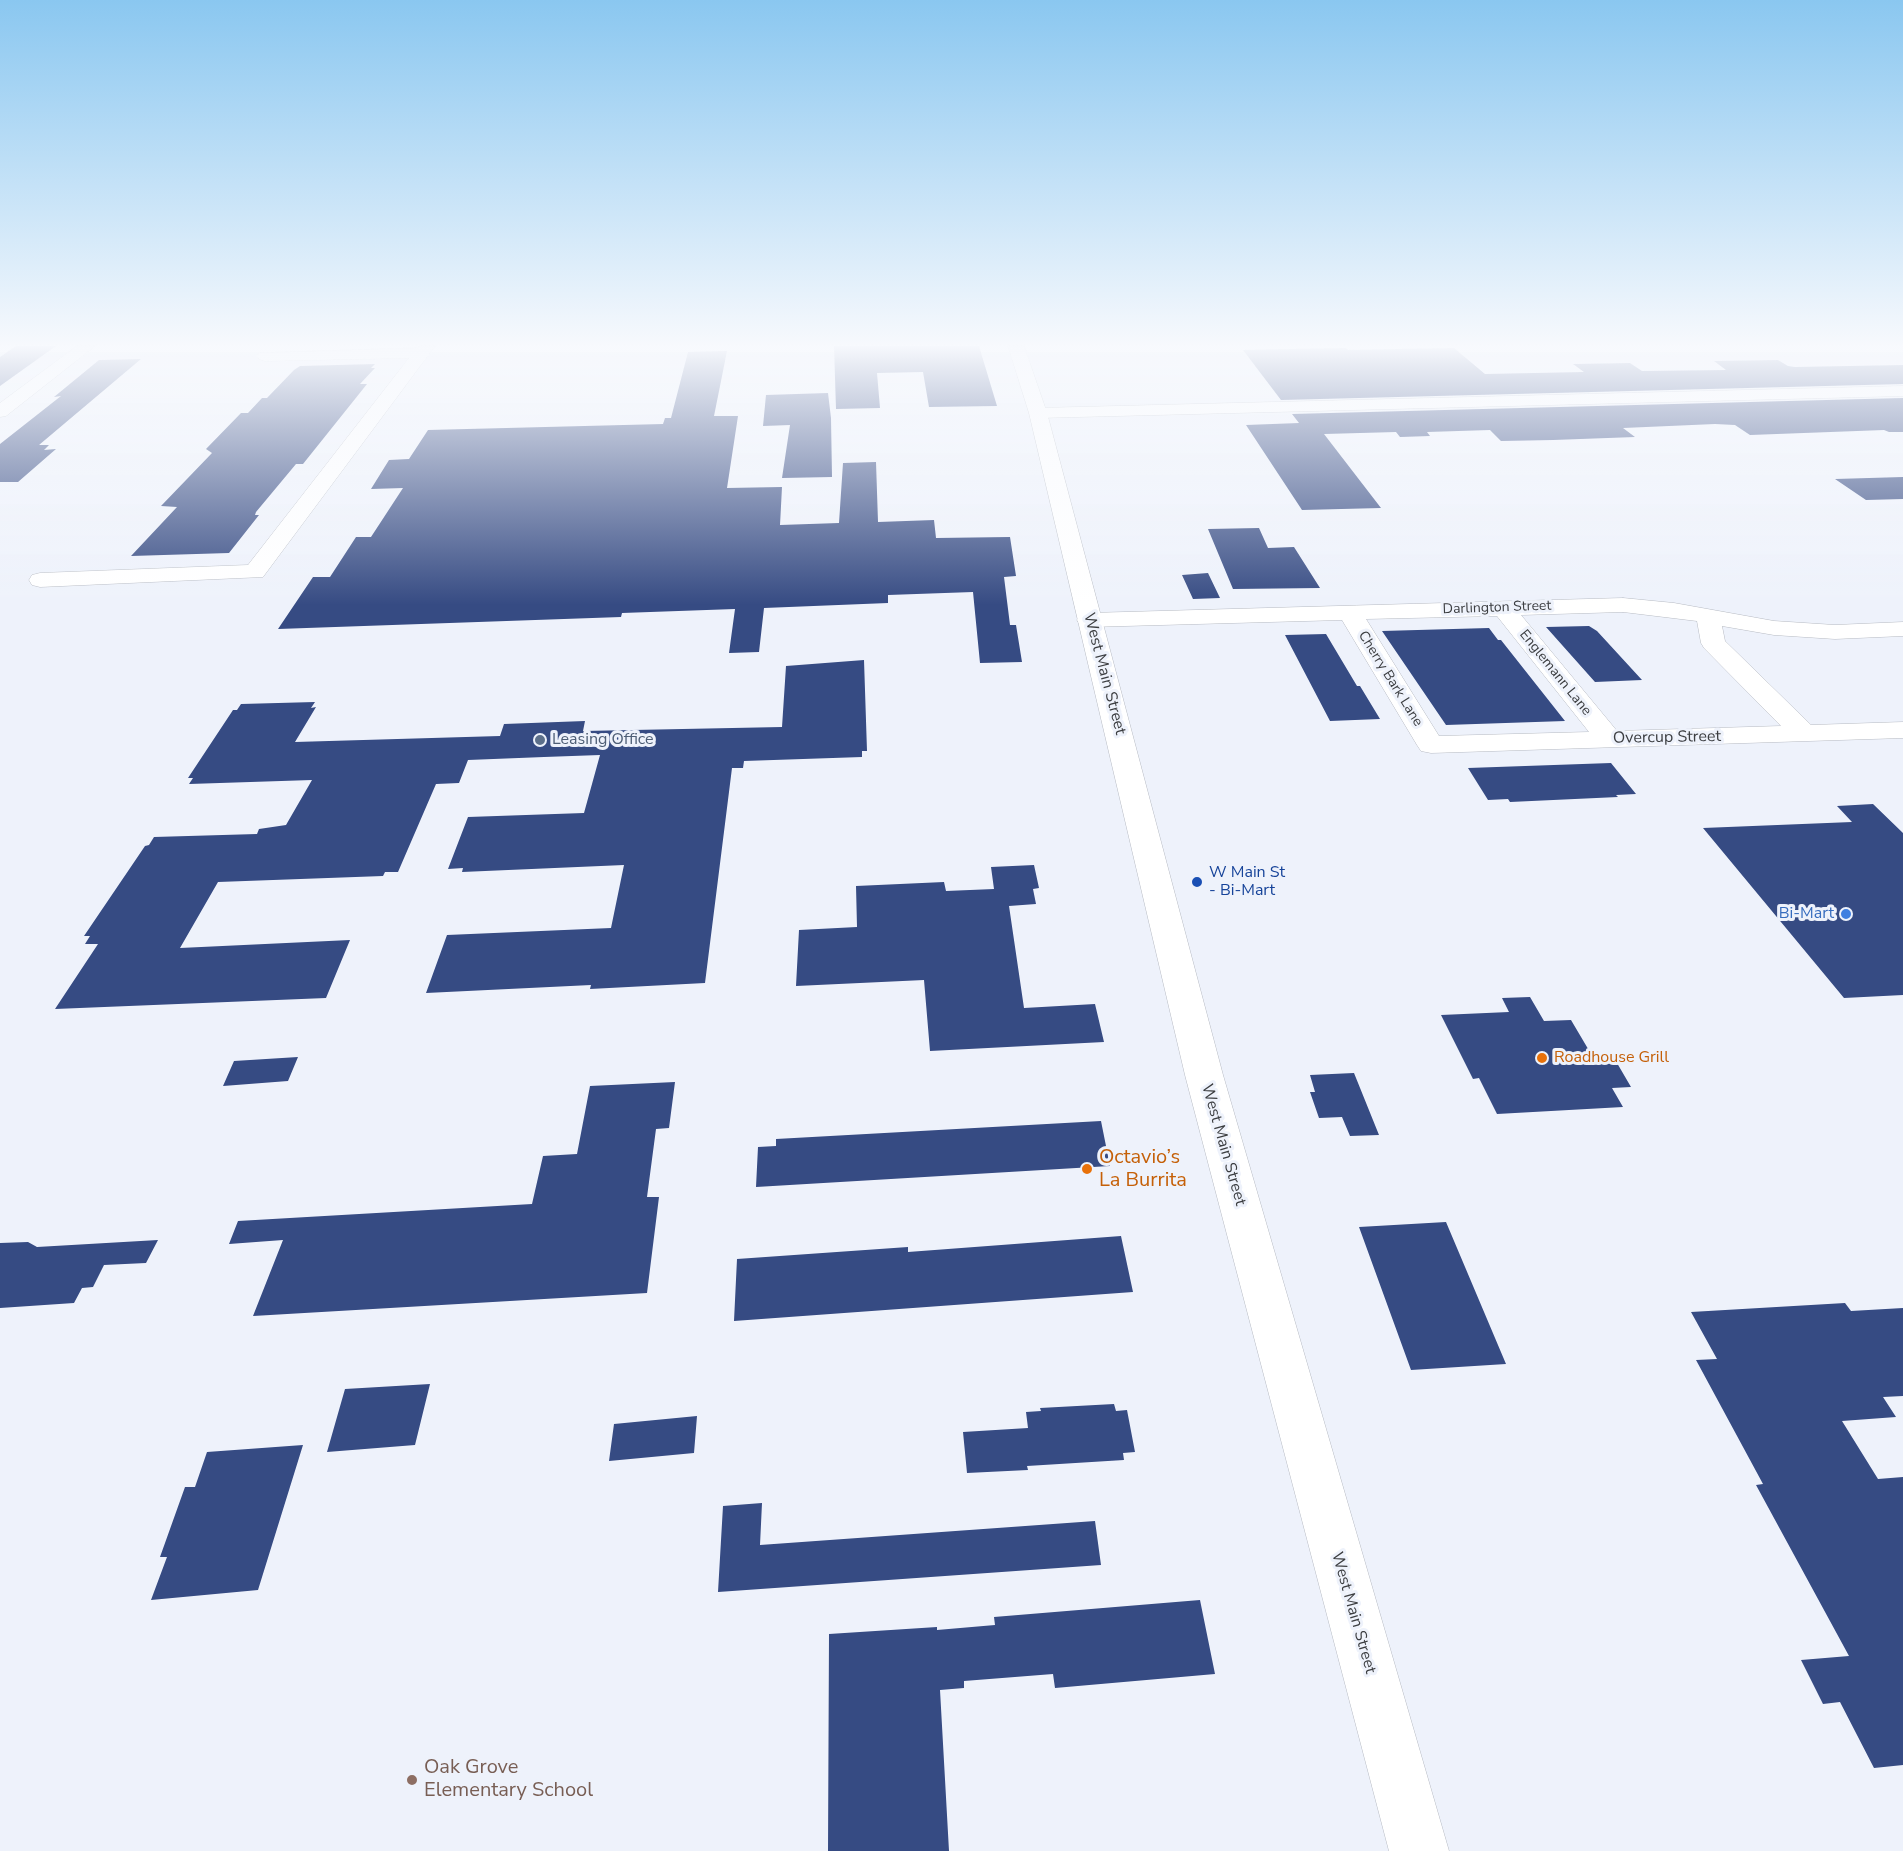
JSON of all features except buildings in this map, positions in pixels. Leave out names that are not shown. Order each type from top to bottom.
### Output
[{"type":"street","points":[[40,580],[255,572],[361,432]]},
{"type":"street","name":"West Main Street","points":[[1043,432],[1204,1075],[1419,1851]]},
{"type":"street","name":"Darlington Street","points":[[1089,620],[1623,605],[1708,616],[1774,628],[1835,632],[1903,629]]},
{"type":"street","name":"Englemann Lane","points":[[1502,607],[1609,739]]},
{"type":"street","name":"Cherry Bark Lane","points":[[1349,612],[1431,745]]},
{"type":"street","points":[[1708,616],[1713,643],[1805,734]]},
{"type":"street","points":[[1875,630],[1903,653]]},
{"type":"street","name":"Overcup Street","points":[[1431,745],[1903,730]]},
{"type":"place","name":"Leasing Office","points":[[540,740]]},
{"type":"place","name":"W Main St - Bi-Mart","points":[[1197,882]]},
{"type":"place","name":"Bi-Mart","points":[[1846,914]]},
{"type":"place","name":"Roadhouse Grill","points":[[1542,1058]]},
{"type":"place","name":"Octavio’s La Burrita","points":[[1087,1169]]},
{"type":"place","name":"Oak Grove Elementary School","points":[[412,1780]]}]
